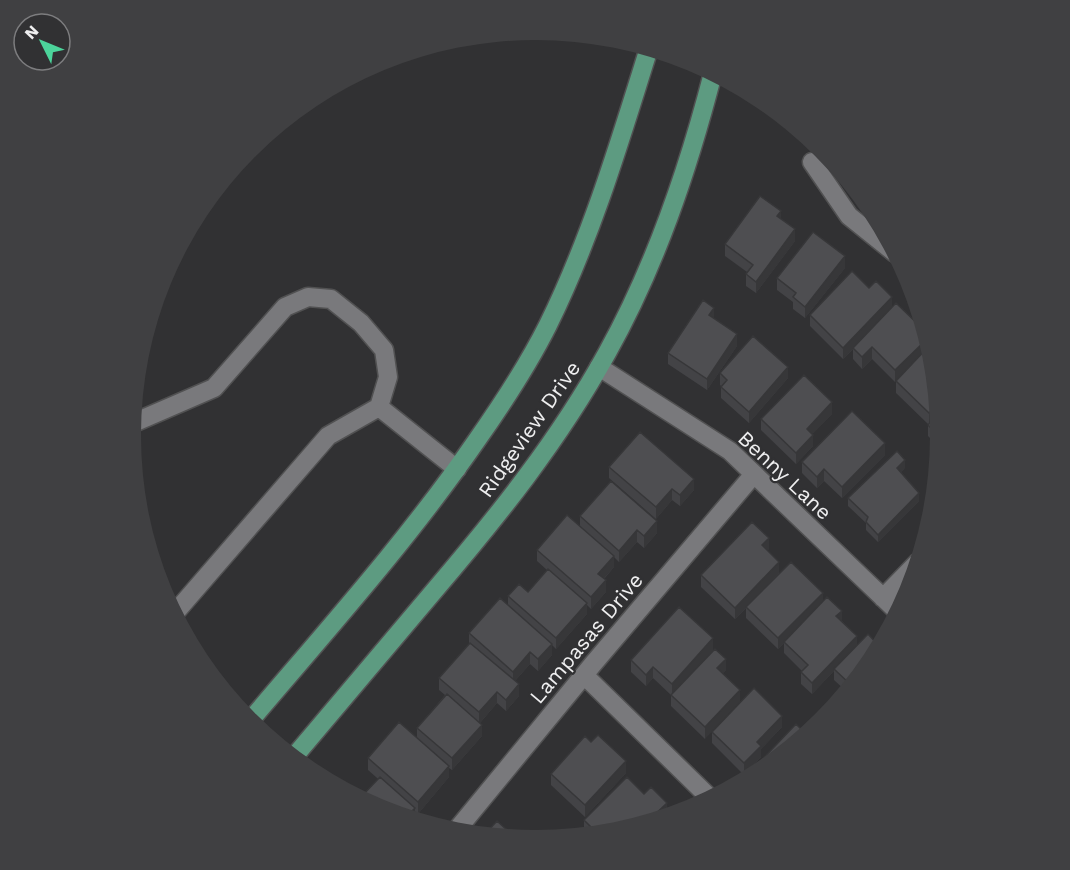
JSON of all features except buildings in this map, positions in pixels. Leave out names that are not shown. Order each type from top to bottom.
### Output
[{"type":"main road","name":"Ridgeview Drive","points":[[256,714],[405,537],[457,469],[511,390],[549,323],[611,170],[646,57]]},
{"type":"main road","name":"Ridgeview Drive","points":[[299,751],[519,488],[549,447],[599,367],[627,315],[660,243],[683,180],[711,82]]},
{"type":"street","points":[[812,162],[849,216],[877,239]]},
{"type":"street","points":[[141,420],[214,388],[285,307],[308,297],[331,299],[361,324],[384,350],[388,377],[379,407],[328,436],[180,607]]},
{"type":"street","name":"Benny Lane","points":[[599,367],[730,451],[891,605]]},
{"type":"street","points":[[379,407],[457,469]]},
{"type":"street","name":"Lampasas Drive","points":[[463,823],[754,474]]},
{"type":"street","points":[[884,598],[902,579]]},
{"type":"street","points":[[584,675],[703,791]]}]
